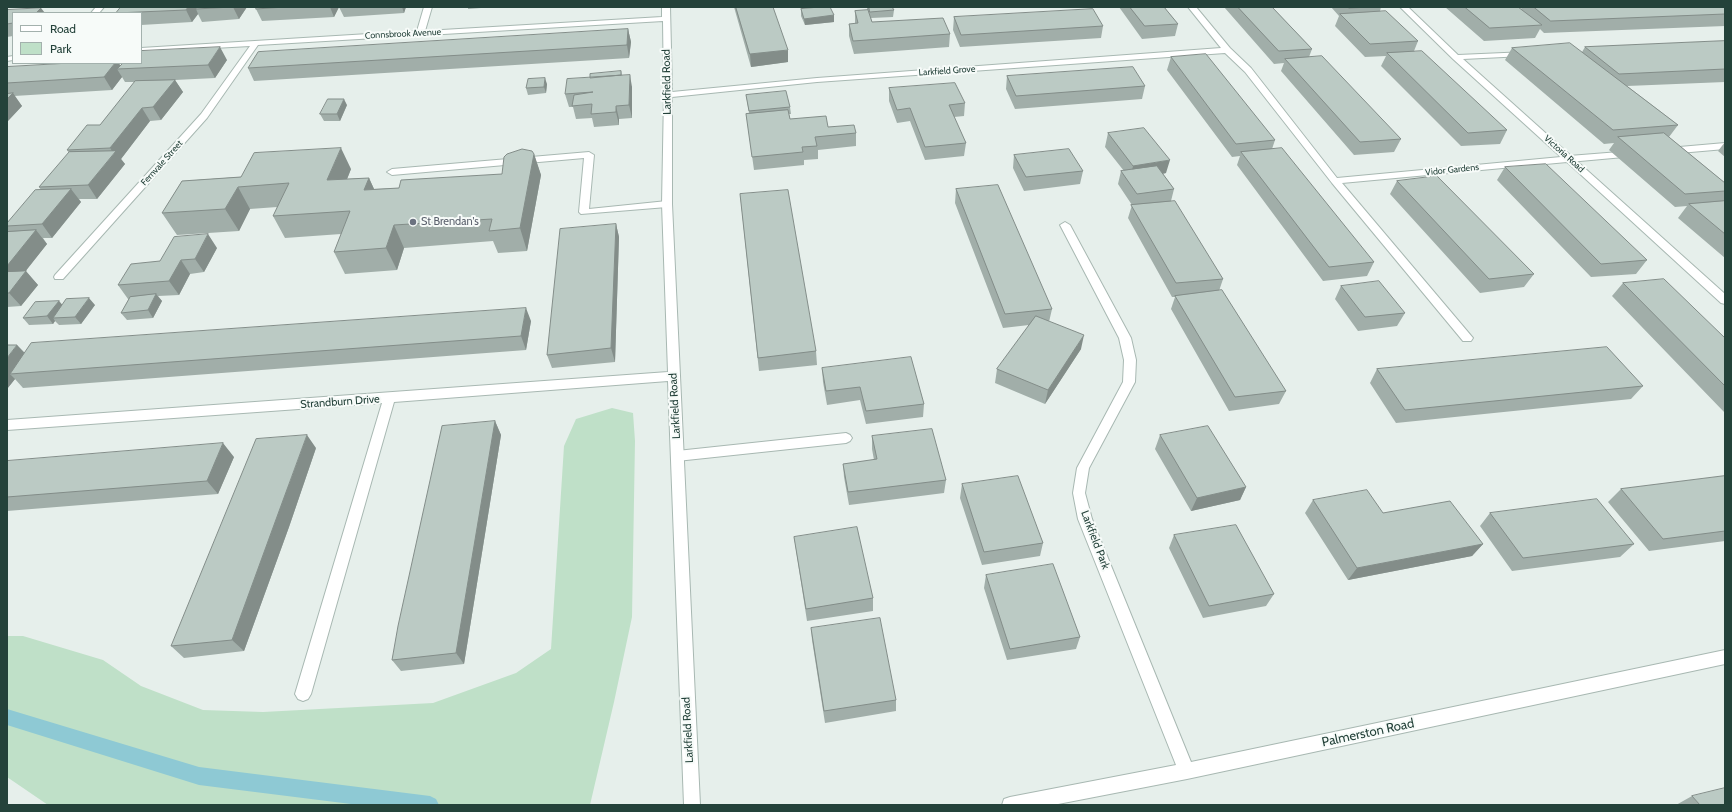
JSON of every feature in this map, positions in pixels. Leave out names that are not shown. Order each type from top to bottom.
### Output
[{"type":"street","points":[[420,32],[428,7]]},
{"type":"street","points":[[1192,7],[1227,50],[1248,70],[1335,182],[1467,338]]},
{"type":"street","name":"Victoria Road","points":[[1404,7],[1456,57],[1725,300]]},
{"type":"street","name":"Connsbrook Avenue","points":[[142,50],[420,32],[665,13]]},
{"type":"street","name":"Larkfield Road","points":[[665,13],[668,95],[667,204],[680,567],[692,805]]},
{"type":"street","name":"Fernvale Street","points":[[59,277],[204,116],[256,43]]},
{"type":"street","name":"Larkfield Grove","points":[[668,95],[817,80],[1227,50]]},
{"type":"street","points":[[1456,57],[1535,54]]},
{"type":"street","points":[[1655,152],[1725,146]]},
{"type":"street","name":"Vidor Gardens","points":[[1335,182],[1639,153]]},
{"type":"street","points":[[392,172],[589,155],[584,212],[667,204]]},
{"type":"street","name":"Larkfield Park","points":[[1065,225],[1125,338],[1130,360],[1129,382],[1083,468],[1079,494],[1085,519],[1187,771]]},
{"type":"street","name":"Strandburn Drive","points":[[7,425],[673,376]]},
{"type":"street","points":[[303,694],[389,398]]},
{"type":"street","points":[[677,456],[846,438]]},
{"type":"street","name":"Palmerston Road","points":[[1010,805],[1187,771],[1725,658]]},
{"type":"green space","points":[[612,408],[633,413],[635,441],[632,617],[590,805],[48,805],[7,777],[7,636],[23,636],[103,660],[141,686],[203,710],[263,712],[433,703],[516,673],[551,649],[564,446],[576,419]]},
{"type":"building","points":[[121,7],[188,7],[186,10],[117,12]]},
{"type":"building","points":[[197,7],[232,7],[196,9]]},
{"type":"building","points":[[257,7],[285,7],[256,9]]},
{"type":"building","points":[[736,7],[773,7],[788,50],[750,54]]},
{"type":"building","points":[[830,7],[834,15],[804,19],[801,9]]},
{"type":"building","points":[[869,7],[892,7],[894,10],[870,12]]},
{"type":"building","points":[[1130,7],[1164,7],[1178,24],[1145,26]]},
{"type":"building","points":[[1238,7],[1272,7],[1312,49],[1279,51]]},
{"type":"building","points":[[1348,7],[1371,7],[1349,8]]},
{"type":"building","points":[[1465,7],[1518,7],[1542,25],[1490,28]]},
{"type":"building","points":[[1534,7],[1725,7],[1725,14],[1551,21]]},
{"type":"building","points":[[41,8],[37,12],[12,12],[12,23],[7,24],[7,10]]},
{"type":"building","points":[[1093,9],[1103,26],[961,35],[954,17]]},
{"type":"building","points":[[868,10],[872,22],[943,18],[950,34],[853,41],[849,24],[858,23],[855,11]]},
{"type":"building","points":[[1386,11],[1418,41],[1370,44],[1340,14]]},
{"type":"building","points":[[628,29],[627,45],[248,68],[258,52]]},
{"type":"building","points":[[1725,41],[1725,69],[1619,74],[1585,47]]},
{"type":"building","points":[[1570,43],[1678,125],[1613,130],[1512,48]]},
{"type":"building","points":[[220,47],[208,65],[117,69],[122,64],[142,64],[142,51]]},
{"type":"building","points":[[1422,51],[1507,130],[1468,133],[1387,53]]},
{"type":"building","points":[[1206,54],[1275,140],[1236,144],[1171,57]]},
{"type":"building","points":[[1322,56],[1401,139],[1360,142],[1285,59]]},
{"type":"building","points":[[54,64],[114,64],[104,77],[7,83],[7,67]]},
{"type":"building","points":[[1133,67],[1145,86],[1016,96],[1007,76]]},
{"type":"building","points":[[621,71],[621,75],[590,78],[590,74]]},
{"type":"building","points":[[630,75],[629,105],[616,106],[616,112],[591,114],[592,104],[572,106],[574,95],[593,92],[565,94],[567,79]]},
{"type":"building","points":[[545,78],[544,87],[526,88],[528,79]]},
{"type":"building","points":[[175,80],[153,107],[142,108],[110,148],[67,150],[87,125],[100,125],[135,81]]},
{"type":"building","points":[[955,83],[965,103],[949,105],[966,143],[925,147],[910,108],[897,110],[889,88]]},
{"type":"building","points":[[786,91],[790,107],[749,111],[746,95]]},
{"type":"building","points":[[13,93],[7,99],[7,94]]},
{"type":"building","points":[[328,99],[344,99],[337,114],[320,114]]},
{"type":"building","points":[[788,110],[790,119],[826,116],[828,127],[854,125],[856,133],[815,137],[817,146],[802,147],[803,152],[752,157],[746,114]]},
{"type":"building","points":[[1144,128],[1170,160],[1133,166],[1108,133]]},
{"type":"building","points":[[1664,133],[1725,183],[1725,191],[1685,194],[1618,137]]},
{"type":"building","points":[[341,148],[327,180],[369,178],[364,190],[399,188],[401,180],[502,174],[504,157],[507,154],[522,149],[532,151],[534,154],[520,228],[489,231],[492,219],[394,225],[386,248],[334,252],[350,211],[273,216],[289,183],[238,187],[225,209],[162,213],[182,181],[241,177],[254,153]]},
{"type":"building","points":[[1282,148],[1374,262],[1329,267],[1241,152]]},
{"type":"building","points":[[1069,149],[1083,171],[1026,177],[1014,155]]},
{"type":"building","points":[[116,151],[88,185],[39,187],[69,152]]},
{"type":"building","points":[[1546,164],[1647,260],[1601,264],[1505,167]]},
{"type":"building","points":[[1157,166],[1174,189],[1137,194],[1121,171]]},
{"type":"building","points":[[1437,176],[1534,274],[1489,279],[1397,181]]},
{"type":"building","points":[[998,185],[1052,309],[1005,314],[956,189]]},
{"type":"building","points":[[71,189],[42,224],[7,226],[7,223],[35,190]]},
{"type":"building","points":[[788,190],[816,351],[758,358],[740,194]]},
{"type":"building","points":[[1175,201],[1223,279],[1176,283],[1131,205]]},
{"type":"building","points":[[1725,201],[1725,234],[1689,204]]},
{"type":"building","points":[[616,224],[611,348],[547,355],[560,229]]},
{"type":"building","points":[[36,230],[7,266],[7,232]]},
{"type":"building","points":[[208,234],[195,259],[181,260],[169,281],[118,285],[131,264],[160,261],[174,237]]},
{"type":"building","points":[[26,271],[9,293],[7,293],[7,272]]},
{"type":"building","points":[[1664,279],[1725,338],[1725,386],[1623,283]]},
{"type":"building","points":[[1379,281],[1405,313],[1365,317],[1341,286]]},
{"type":"building","points":[[1222,290],[1286,391],[1235,397],[1175,296]]},
{"type":"building","points":[[156,294],[148,310],[121,313],[130,297]]},
{"type":"building","points":[[89,298],[75,317],[53,318],[66,299]]},
{"type":"building","points":[[59,301],[47,316],[23,318],[35,302]]},
{"type":"building","points":[[526,308],[521,336],[10,374],[31,343]]},
{"type":"building","points":[[1036,316],[1084,335],[1048,390],[997,369]]},
{"type":"building","points":[[7,345],[17,345],[7,358]]},
{"type":"building","points":[[1607,347],[1643,386],[1405,410],[1377,369]]},
{"type":"building","points":[[911,357],[924,404],[866,411],[860,387],[826,391],[822,368]]},
{"type":"building","points":[[495,421],[456,653],[392,660],[398,626],[442,426]]},
{"type":"building","points":[[1208,426],[1246,487],[1197,498],[1160,435]]},
{"type":"building","points":[[932,429],[946,480],[848,492],[843,464],[877,459],[872,436]]},
{"type":"building","points":[[307,435],[232,640],[171,646],[256,439]]},
{"type":"building","points":[[223,443],[207,481],[7,497],[7,461]]},
{"type":"building","points":[[1018,476],[1043,543],[984,552],[962,484]]},
{"type":"building","points":[[1725,476],[1725,531],[1663,539],[1621,489]]},
{"type":"building","points":[[1367,490],[1383,513],[1450,501],[1483,544],[1357,568],[1313,500]]},
{"type":"building","points":[[1597,499],[1634,544],[1523,558],[1490,513]]},
{"type":"building","points":[[1236,525],[1274,594],[1209,606],[1174,535]]},
{"type":"building","points":[[857,527],[873,598],[806,609],[794,537]]},
{"type":"building","points":[[1053,564],[1080,637],[1010,649],[986,575]]},
{"type":"building","points":[[880,618],[896,700],[824,711],[811,628]]},
{"type":"building","points":[[1725,788],[1725,805],[1700,805],[1692,796]]},
{"type":"waterway","points":[[7,717],[199,776],[430,805]]},
{"type":"place","name":"St Brendan's","points":[[413,222]]}]
